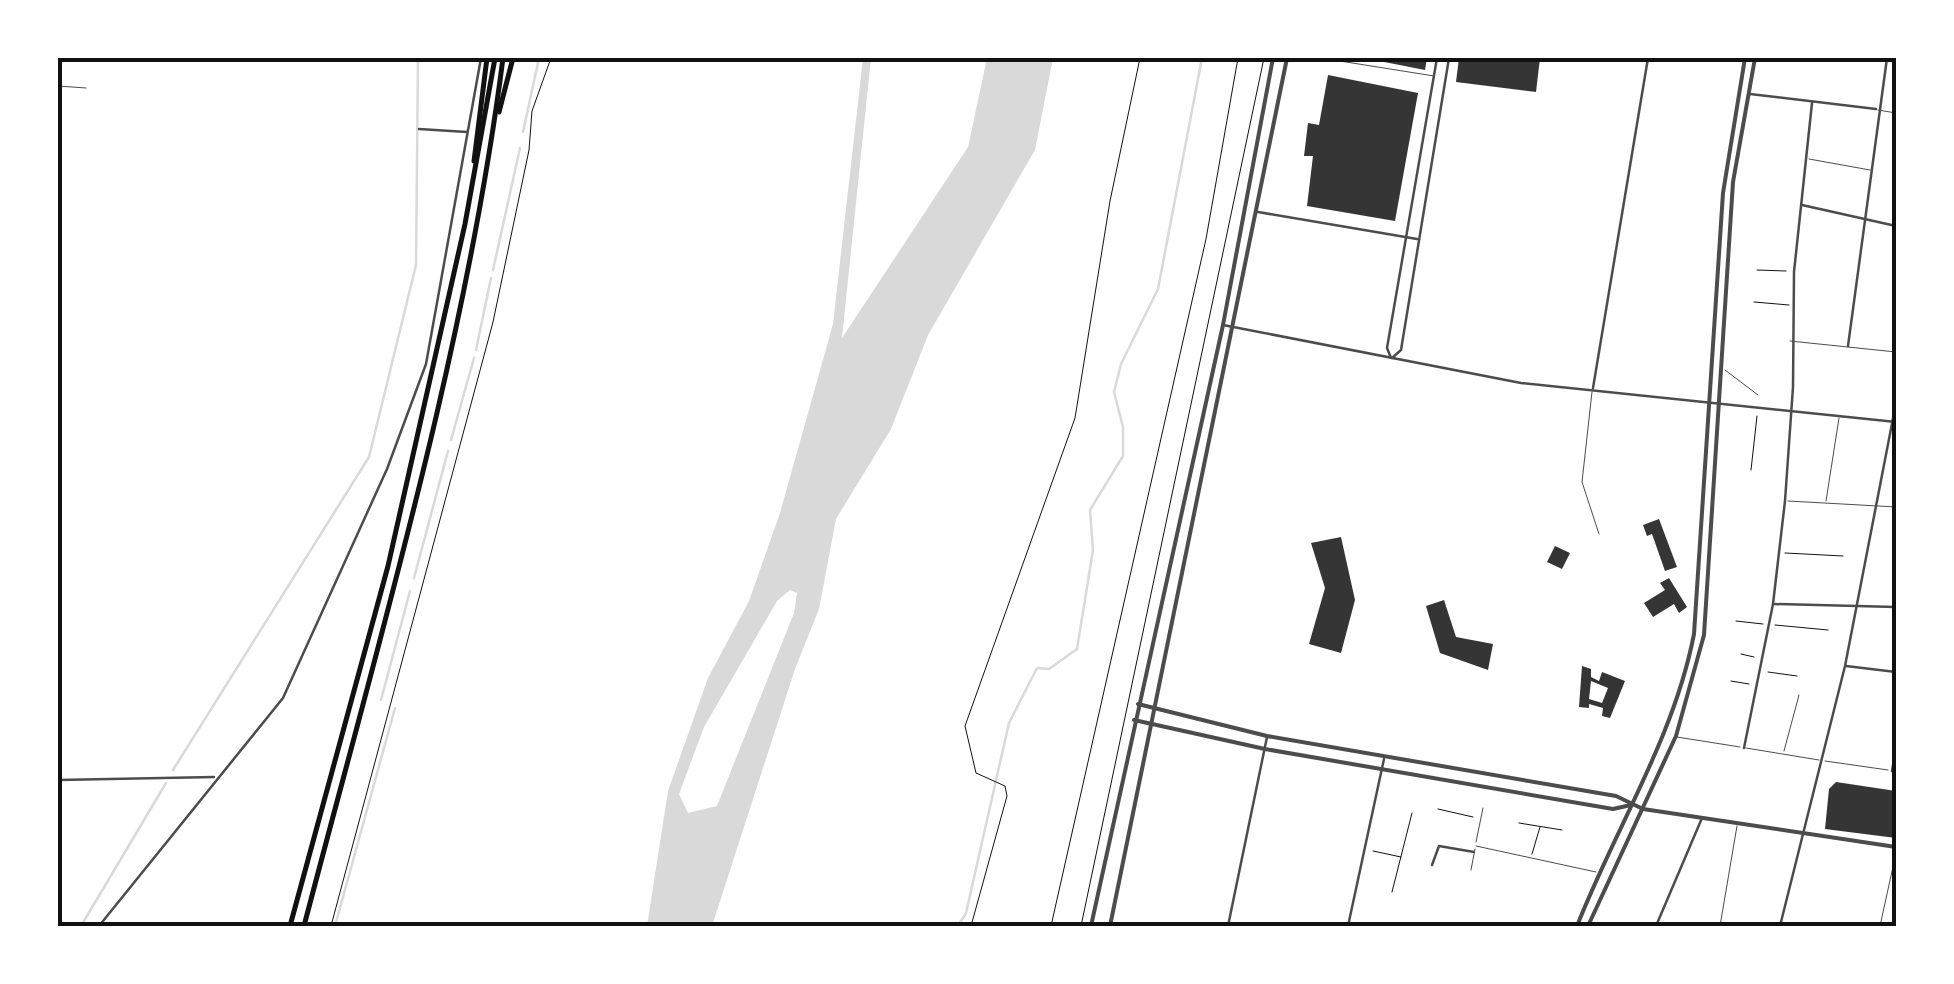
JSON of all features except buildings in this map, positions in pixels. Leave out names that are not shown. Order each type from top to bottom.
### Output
[{"type":"highway","points":[[290,926],[388,566],[466,224],[488,58]]},
{"type":"highway","points":[[493,135],[503,58]]},
{"type":"highway","points":[[304,926],[444,370],[512,58]]},
{"type":"street","points":[[99,926],[283,698],[387,468],[426,364],[468,132],[488,58]]},
{"type":"street","points":[[1092,926],[1223,324],[1274,58]]},
{"type":"street","points":[[1110,926],[1287,58]]},
{"type":"street","points":[[1391,360],[1387,348],[1437,58]]},
{"type":"street","points":[[1391,360],[1401,350],[1448,58]]},
{"type":"street","points":[[1593,389],[1648,58]]},
{"type":"street","points":[[1577,926],[1598,872],[1664,734],[1684,683],[1694,634],[1723,193],[1745,58]]},
{"type":"street","points":[[1588,926],[1676,736],[1704,635],[1733,182],[1755,58]]},
{"type":"street","points":[[1848,346],[1887,58]]},
{"type":"street","points":[[1748,94],[1878,110]]},
{"type":"street","points":[[1744,748],[1773,604],[1784,501],[1791,412],[1794,272],[1812,103]]},
{"type":"street","points":[[418,129],[468,132]]},
{"type":"street","points":[[1800,205],[1896,226]]},
{"type":"street","points":[[1256,212],[1419,240]]},
{"type":"street","points":[[1223,324],[1521,383],[1710,401],[1720,407],[1895,422]]},
{"type":"street","points":[[1780,926],[1845,666],[1896,404]]},
{"type":"street","points":[[1773,604],[1896,606]]},
{"type":"street","points":[[1845,666],[1896,672]]},
{"type":"street","points":[[1138,704],[1267,736],[1616,796],[1644,809],[1802,831],[1896,850]]},
{"type":"street","points":[[1134,720],[1264,749],[1613,809],[1631,805]]},
{"type":"street","points":[[1228,926],[1267,736]]},
{"type":"street","points":[[1894,771],[1896,748]]},
{"type":"street","points":[[1348,926],[1384,758]]},
{"type":"street","points":[[58,780],[216,778]]},
{"type":"street","points":[[1656,925],[1702,817]]},
{"type":"street","points":[[1432,865],[1439,846],[1474,852]]},
{"type":"lane","points":[[1321,58],[1434,76]]},
{"type":"lane","points":[[58,86],[86,88]]},
{"type":"lane","points":[[1878,110],[1896,113]]},
{"type":"lane","points":[[1804,158],[1870,170]]},
{"type":"lane","points":[[1790,342],[1896,352]]},
{"type":"lane","points":[[1722,368],[1758,396]]},
{"type":"lane","points":[[1593,389],[1582,482],[1599,534]]},
{"type":"lane","points":[[1826,504],[1839,416]]},
{"type":"lane","points":[[1784,501],[1896,506]]},
{"type":"lane","points":[[1783,754],[1800,695]]},
{"type":"lane","points":[[1664,734],[1894,771]]},
{"type":"lane","points":[[1471,870],[1483,808]]},
{"type":"lane","points":[[1720,926],[1738,822]]},
{"type":"lane","points":[[1476,846],[1609,875]]},
{"type":"lane","points":[[1880,926],[1896,850]]},
{"type":"lane","points":[[1656,925],[1676,926]]},
{"type":"path","points":[[331,926],[493,322],[529,150],[532,111],[552,58]]},
{"type":"path","points":[[971,926],[1007,796],[1005,786],[976,773],[965,726],[1075,418],[1110,201],[1140,58]]},
{"type":"path","points":[[1051,926],[1202,258],[1238,58]]},
{"type":"path","points":[[1081,926],[1264,58]]},
{"type":"path","points":[[1757,270],[1794,272]]},
{"type":"path","points":[[1754,302],[1792,306]]},
{"type":"path","points":[[1752,470],[1757,408]]},
{"type":"path","points":[[1777,553],[1843,556]]},
{"type":"path","points":[[1736,621],[1828,630]]},
{"type":"path","points":[[1741,654],[1762,658]]},
{"type":"path","points":[[1760,671],[1797,676]]},
{"type":"path","points":[[1732,681],[1757,685]]},
{"type":"path","points":[[1438,809],[1481,819]]},
{"type":"path","points":[[1392,892],[1412,812]]},
{"type":"path","points":[[1518,822],[1562,830]]},
{"type":"path","points":[[1530,857],[1540,827]]},
{"type":"path","points":[[1365,849],[1401,856]]},
{"type":"shaded area","points":[[863,58],[871,58],[842,338],[968,147],[987,58],[1053,58],[1035,150],[928,335],[891,429],[836,519],[819,609],[795,669],[712,926],[647,926],[668,791],[708,678],[749,601],[780,513],[833,324]],"holes":[[[790,590],[797,593],[794,613],[717,806],[688,813],[679,794],[704,727],[777,601]]]},
{"type":"waterway","points":[[173,770],[369,457],[416,265],[418,58]]},
{"type":"waterway","points":[[523,132],[539,58]]},
{"type":"waterway","points":[[958,926],[966,913],[1009,723],[1037,668],[1049,669],[1077,649],[1093,550],[1090,510],[1123,456],[1123,427],[1114,392],[1121,364],[1158,289],[1202,58]]},
{"type":"waterway","points":[[493,270],[520,148]]},
{"type":"waterway","points":[[476,350],[491,278]]},
{"type":"waterway","points":[[451,440],[474,358]]},
{"type":"waterway","points":[[414,578],[448,451]]},
{"type":"waterway","points":[[381,700],[410,591]]},
{"type":"waterway","points":[[335,926],[395,708]]},
{"type":"waterway","points":[[81,926],[166,783]]}]
